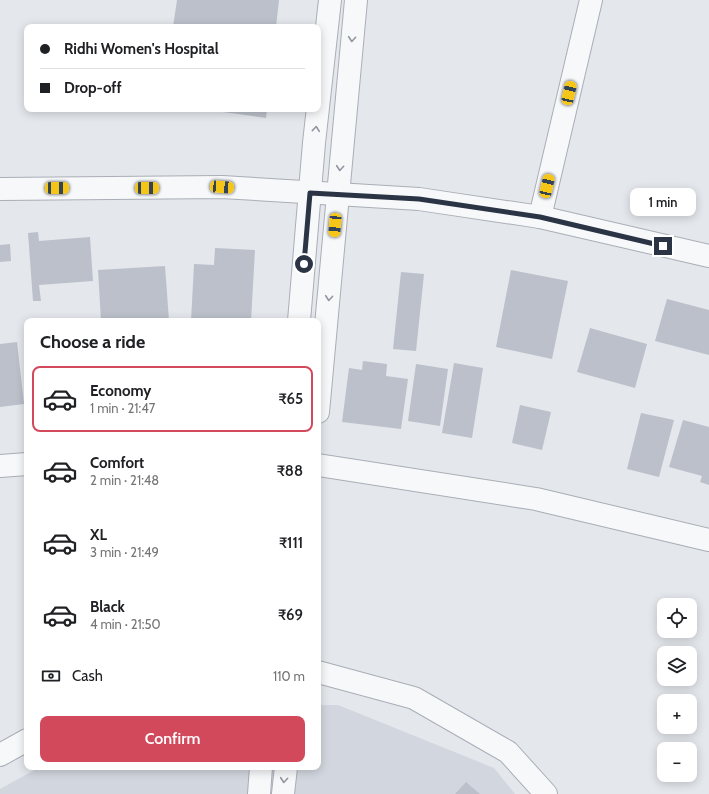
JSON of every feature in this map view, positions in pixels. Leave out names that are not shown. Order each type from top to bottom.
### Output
[{"type":"street","points":[[321,87],[330,0]]},
{"type":"street","points":[[321,379],[356,0]]},
{"type":"street","points":[[540,217],[591,0]]},
{"type":"street","points":[[299,318],[318,112]]},
{"type":"street","points":[[0,189],[222,187],[419,199],[540,217],[709,256]]},
{"type":"street","points":[[0,466],[24,464]]},
{"type":"street","points":[[321,465],[536,499],[709,540]]},
{"type":"street","points":[[321,673],[414,698],[508,752],[546,794]]},
{"type":"street","points":[[0,755],[24,742]]},
{"type":"street","points":[[259,794],[261,770]]},
{"type":"street","points":[[283,794],[286,770]]},
{"type":"shaded area","points":[[321,705],[338,705],[494,768],[515,794],[0,794],[0,789],[35,770],[321,770]]},
{"type":"building","points":[[177,0],[279,0],[276,24],[173,24]]},
{"type":"building","points":[[223,112],[267,112],[266,118]]},
{"type":"building","points":[[38,232],[39,241],[90,237],[93,281],[39,285],[41,301],[33,301],[28,233]]},
{"type":"building","points":[[10,244],[11,261],[0,262],[0,245]]},
{"type":"building","points":[[215,248],[255,250],[251,318],[191,318],[194,264],[214,265]]},
{"type":"building","points":[[165,266],[169,318],[101,318],[98,270]]},
{"type":"building","points":[[511,270],[568,281],[552,359],[496,347]]},
{"type":"building","points":[[401,272],[424,274],[416,351],[393,349]]},
{"type":"building","points":[[667,299],[709,310],[709,355],[655,341]]},
{"type":"building","points":[[590,328],[647,344],[635,388],[577,372]]},
{"type":"building","points":[[17,342],[24,404],[0,407],[0,344]]},
{"type":"building","points":[[363,361],[387,364],[386,376],[408,379],[401,429],[342,422],[349,368],[362,370]]},
{"type":"building","points":[[454,363],[483,368],[472,438],[442,433]]},
{"type":"building","points":[[416,364],[448,369],[440,426],[408,421]]},
{"type":"building","points":[[520,405],[551,412],[542,450],[512,443]]},
{"type":"building","points":[[641,413],[674,420],[659,477],[627,469]]},
{"type":"building","points":[[683,420],[709,427],[709,485],[700,482],[702,476],[669,467]]},
{"type":"building","points":[[466,782],[480,794],[455,794]]},
{"type":"route","points":[[304,264],[310,193],[419,199],[540,217],[663,246]]}]
